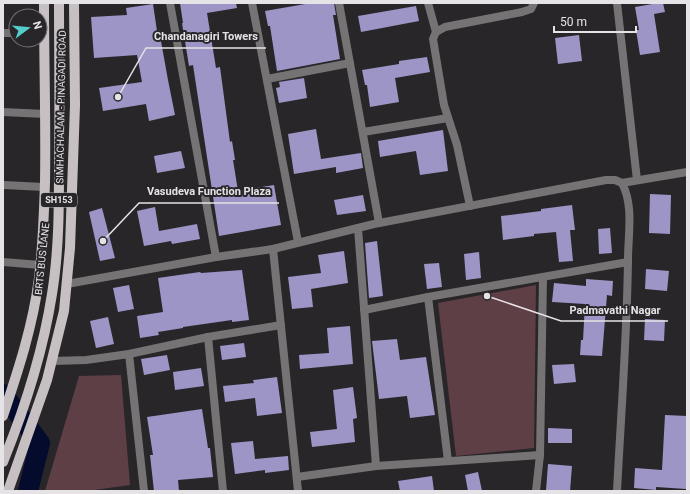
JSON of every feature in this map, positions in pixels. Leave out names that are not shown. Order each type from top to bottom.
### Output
[{"type":"main road","name":"BRTS BUS LANE","points":[[3,462],[28,394],[37,363],[52,293],[58,229],[60,124],[59,3]]},
{"type":"main road","name":"SIMHACHALAM - PINAGADI ROAD","points":[[8,491],[34,419],[52,361],[64,311],[70,248],[74,105],[74,3]]},
{"type":"main road","name":"SIMHACHALAM - PINAGADI ROAD","points":[[3,416],[29,335],[39,279],[44,229],[45,114],[43,48]]},
{"type":"street","points":[[170,3],[216,257]]},
{"type":"street","points":[[252,3],[298,242]]},
{"type":"street","points":[[339,3],[379,223]]},
{"type":"street","points":[[428,3],[436,32]]},
{"type":"street","points":[[470,206],[457,145],[444,105],[433,39],[436,32],[445,27],[522,12],[531,9],[534,3]]},
{"type":"street","points":[[617,3],[637,180]]},
{"type":"street","points":[[267,79],[350,63]]},
{"type":"street","points":[[3,112],[45,114]]},
{"type":"street","points":[[362,132],[448,118]]},
{"type":"street","points":[[622,183],[687,172]]},
{"type":"street","points":[[67,284],[273,248],[379,223],[606,180],[616,180],[622,183],[627,193],[629,204],[629,271],[617,491]]},
{"type":"street","points":[[3,185],[44,187]]},
{"type":"street","points":[[358,228],[376,466]]},
{"type":"street","points":[[273,248],[298,491]]},
{"type":"street","points":[[3,262],[40,266]]},
{"type":"street","points":[[364,310],[428,297],[628,262]]},
{"type":"street","points":[[536,491],[540,455],[543,278]]},
{"type":"street","points":[[428,297],[448,461]]},
{"type":"street","points":[[52,361],[86,360],[129,354],[208,337],[281,325]]},
{"type":"street","points":[[208,337],[222,491]]},
{"type":"street","points":[[129,354],[144,491]]},
{"type":"street","points":[[297,477],[376,466],[540,455]]},
{"type":"shaded area","points":[[536,285],[534,448],[456,456],[438,303]]},
{"type":"shaded area","points":[[121,375],[130,485],[87,491],[45,491],[79,376]]},
{"type":"building","points":[[180,3],[236,3],[237,8],[207,13],[216,68],[220,67],[230,142],[232,141],[235,160],[233,160],[238,191],[274,185],[281,225],[219,236],[193,65],[189,66]]},
{"type":"building","points":[[311,3],[334,3],[336,15],[333,15],[340,59],[277,71],[270,26],[268,26],[265,11]]},
{"type":"building","points":[[663,3],[665,12],[654,14],[660,52],[640,55],[636,30],[639,30],[635,7]]},
{"type":"building","points":[[153,4],[157,31],[159,30],[175,115],[149,121],[146,104],[103,111],[99,88],[142,82],[137,55],[94,58],[91,17],[127,15],[126,8]]},
{"type":"building","points":[[416,6],[419,21],[361,32],[358,16]]},
{"type":"building","points":[[579,35],[582,61],[558,64],[555,38]]},
{"type":"building","points":[[427,57],[430,72],[395,78],[399,102],[370,107],[367,85],[365,85],[362,70],[399,64],[399,61]]},
{"type":"building","points":[[304,78],[307,98],[279,103],[276,88],[280,87],[279,82]]},
{"type":"building","points":[[316,129],[321,159],[361,153],[363,168],[336,173],[336,167],[294,174],[288,134]]},
{"type":"building","points":[[443,130],[448,171],[420,175],[416,151],[380,157],[378,141]]},
{"type":"building","points":[[181,151],[185,168],[157,173],[154,156]]},
{"type":"building","points":[[650,194],[671,195],[670,234],[649,233]]},
{"type":"building","points":[[363,195],[366,211],[337,215],[334,200]]},
{"type":"building","points":[[572,205],[575,230],[570,230],[573,261],[559,262],[556,232],[534,234],[534,236],[503,240],[501,216]]},
{"type":"building","points":[[155,207],[159,231],[197,224],[200,239],[172,244],[171,241],[144,246],[137,211]]},
{"type":"building","points":[[102,208],[115,258],[100,261],[89,212]]},
{"type":"building","points":[[610,228],[612,253],[599,254],[598,229]]},
{"type":"building","points":[[377,241],[383,296],[369,298],[365,243]]},
{"type":"building","points":[[344,251],[348,283],[311,289],[313,307],[292,309],[288,277],[321,273],[318,255]]},
{"type":"building","points":[[479,252],[481,278],[466,280],[464,254]]},
{"type":"building","points":[[439,263],[442,287],[427,289],[424,264]]},
{"type":"building","points":[[646,269],[669,271],[667,291],[645,289]]},
{"type":"building","points":[[242,270],[249,320],[232,322],[232,320],[183,327],[158,332],[159,335],[140,338],[137,316],[163,312],[158,278],[200,272]]},
{"type":"building","points":[[586,279],[613,281],[612,296],[607,295],[602,356],[580,355],[581,340],[583,340],[585,304],[552,302],[554,283],[586,286]]},
{"type":"building","points":[[129,285],[134,309],[118,312],[113,288]]},
{"type":"building","points":[[108,317],[114,344],[96,348],[90,321]]},
{"type":"building","points":[[645,319],[665,320],[664,341],[644,340]]},
{"type":"building","points":[[350,326],[353,364],[300,369],[299,355],[329,353],[327,328]]},
{"type":"building","points":[[397,339],[400,360],[426,357],[435,415],[410,418],[407,396],[379,399],[372,341]]},
{"type":"building","points":[[244,343],[246,357],[222,360],[220,346]]},
{"type":"building","points":[[167,355],[170,370],[144,375],[141,359]]},
{"type":"building","points":[[574,364],[576,382],[554,384],[552,365]]},
{"type":"building","points":[[201,368],[204,386],[175,390],[173,372]]},
{"type":"building","points":[[277,377],[282,413],[257,416],[255,398],[225,402],[223,386],[254,383],[253,380]]},
{"type":"building","points":[[353,387],[357,418],[353,419],[355,442],[312,447],[310,432],[337,429],[333,390]]},
{"type":"building","points":[[202,409],[208,448],[210,448],[213,477],[178,480],[179,491],[154,491],[150,455],[153,455],[147,417]]},
{"type":"building","points":[[665,415],[687,416],[686,489],[656,487],[656,490],[634,488],[635,468],[662,470]]},
{"type":"building","points":[[548,428],[572,429],[572,443],[548,443]]},
{"type":"building","points":[[253,441],[255,459],[288,456],[289,470],[265,473],[265,470],[235,474],[231,443]]},
{"type":"building","points":[[548,464],[572,466],[570,491],[546,491]]},
{"type":"building","points":[[478,472],[482,491],[468,491],[465,475]]},
{"type":"building","points":[[432,476],[434,491],[400,491],[398,481]]},
{"type":"waterway","points":[[3,394],[40,443],[28,491]]},
{"type":"place","name":"Chandanagiri Towers","points":[[118,97]]},
{"type":"place","name":"Vasudeva Function Plaza","points":[[103,241]]},
{"type":"place","name":"Padmavathi Nagar","points":[[487,296]]}]
